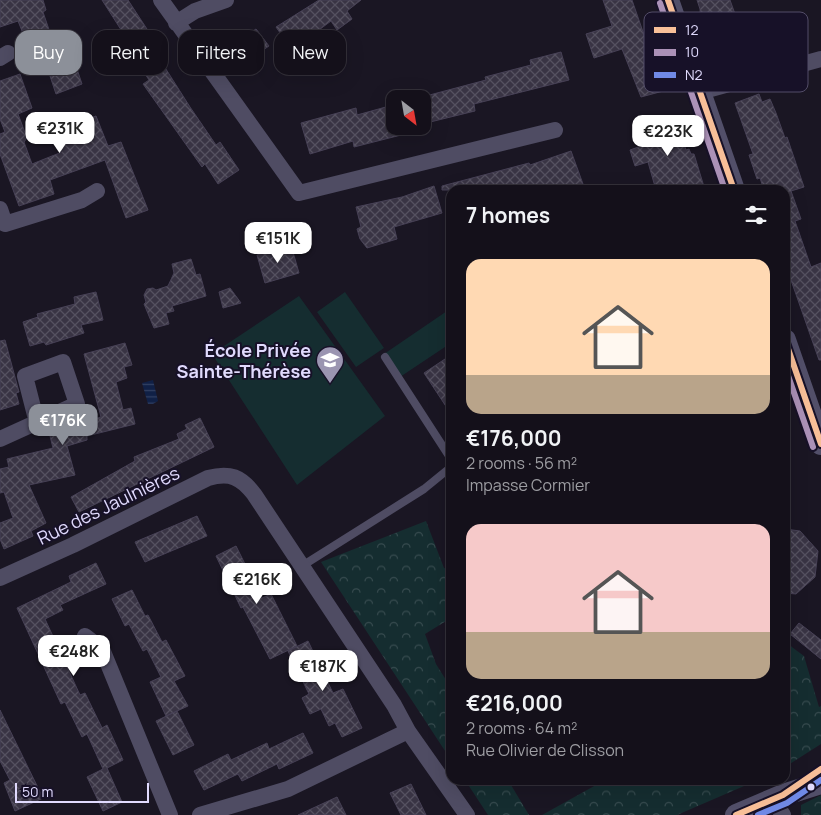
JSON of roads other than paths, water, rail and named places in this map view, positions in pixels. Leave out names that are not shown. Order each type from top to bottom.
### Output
[{"type":"main road","points":[[668,0],[672,12]]},
{"type":"main road","points":[[700,92],[732,185]]},
{"type":"main road","points":[[790,354],[821,444]]},
{"type":"main road","points":[[780,803],[821,768]]},
{"type":"main road","points":[[747,813],[780,803],[821,783]]},
{"type":"street","points":[[161,0],[299,193],[555,130]]},
{"type":"street","points":[[176,23],[195,11],[226,0]]},
{"type":"street","points":[[808,63],[821,59]]},
{"type":"street","points":[[0,209],[5,224],[82,200],[98,191]]},
{"type":"street","points":[[0,439],[37,423]]},
{"type":"street","name":"Rue des Jaulnières","points":[[0,578],[73,545],[208,478],[222,475],[234,476],[246,482],[302,566]]},
{"type":"street","points":[[302,566],[394,705],[408,731],[467,815]]},
{"type":"street","points":[[85,636],[102,649],[170,815]]},
{"type":"street","points":[[200,815],[288,789],[408,731]]},
{"type":"lane","points":[[385,357],[446,451]]},
{"type":"lane","points":[[302,566],[424,489],[446,471]]},
{"type":"water","points":[[153,380],[158,401],[148,404],[142,383]]},
{"type":"place","name":"École Privée Sainte-Thérèse","points":[[330,384]]}]
